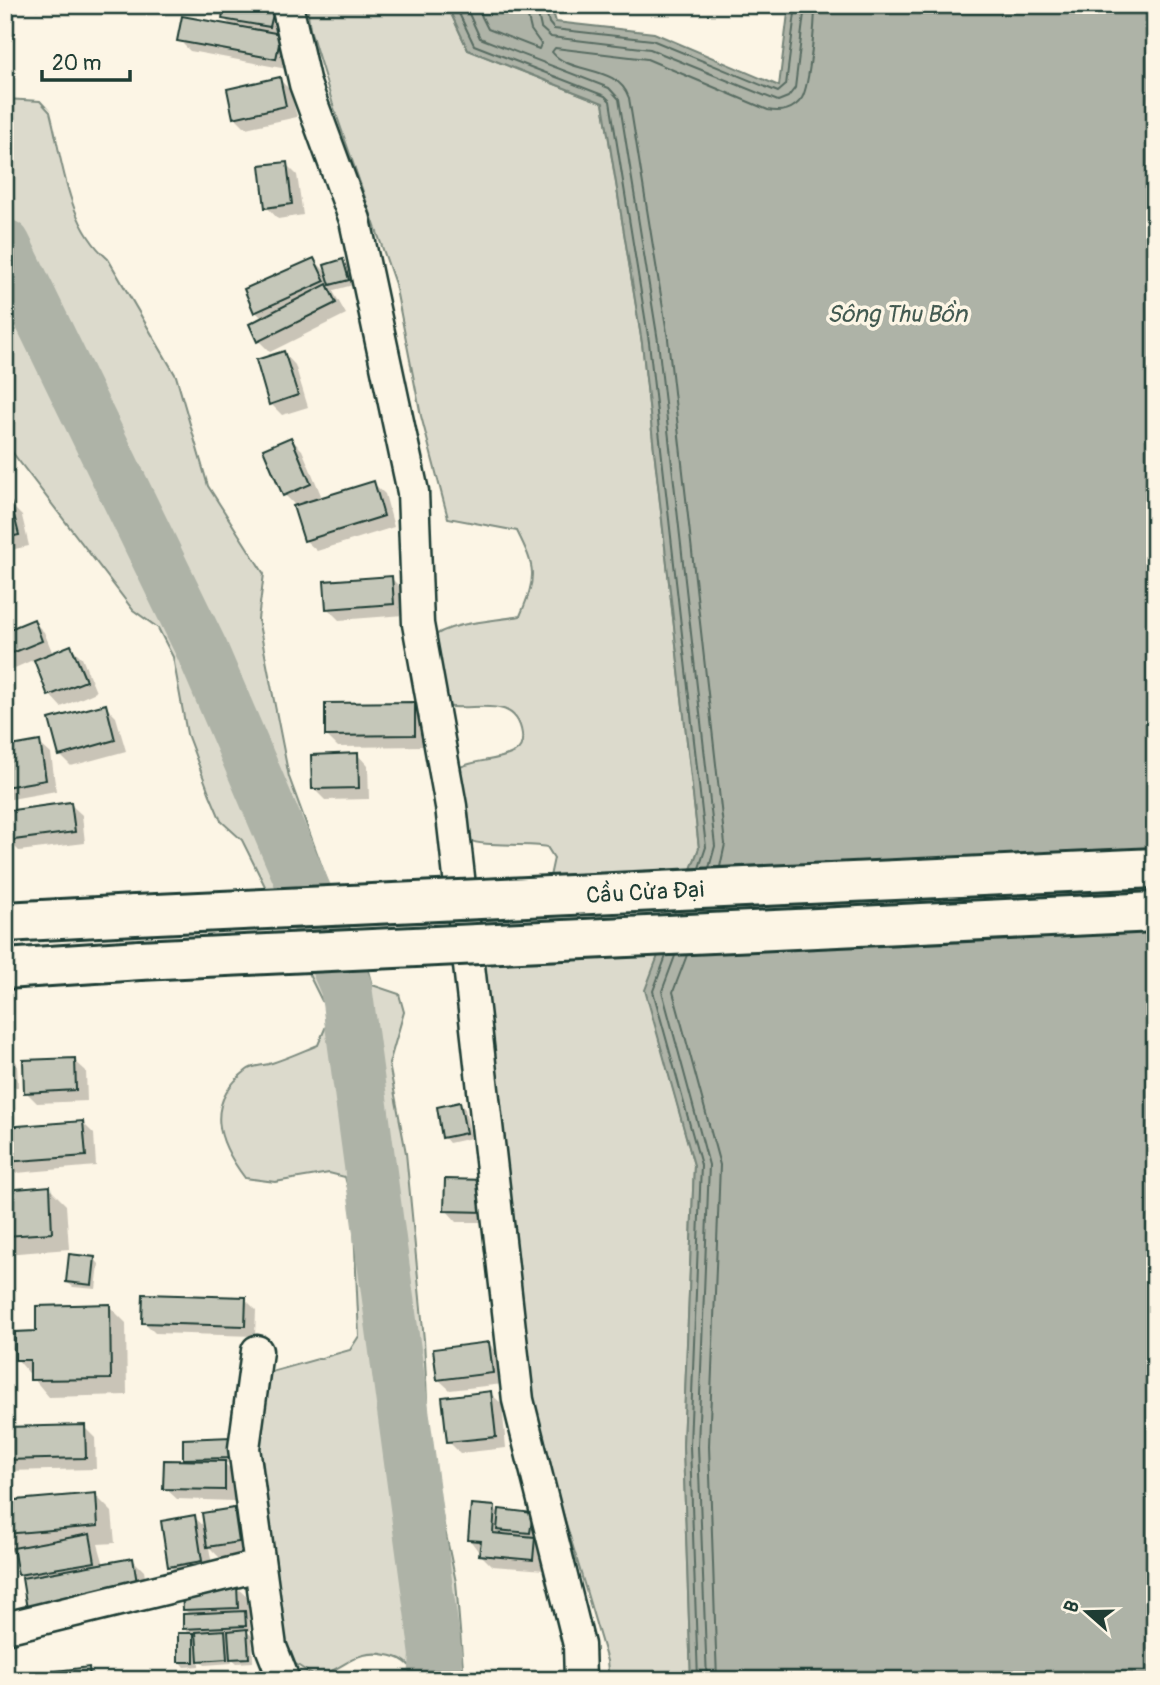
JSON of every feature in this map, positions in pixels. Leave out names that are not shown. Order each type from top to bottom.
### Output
[{"type":"main road","name":"Cầu Cửa Đại","points":[[5,922],[1155,868]]},
{"type":"main road","name":"Cầu Cửa Đại","points":[[5,969],[140,960],[1155,912]]},
{"type":"street","points":[[287,5],[305,84],[355,220],[413,492],[418,624],[453,819],[518,1400],[579,1645],[580,1680]]},
{"type":"street","points":[[257,1351],[244,1448],[271,1647],[284,1680]]},
{"type":"street","points":[[5,1628],[259,1566]]},
{"type":"shaded area","points":[[307,5],[447,5],[468,50],[603,103],[642,343],[699,848],[646,990],[694,1165],[683,1446],[691,1680],[609,1680],[607,1661],[535,1419],[468,919],[548,886],[554,858],[547,847],[470,840],[458,768],[515,752],[521,744],[522,734],[518,721],[511,713],[502,709],[446,706],[431,639],[438,633],[459,626],[520,616],[532,582],[531,564],[517,531],[448,518],[421,416],[395,284],[334,108],[310,29]]},
{"type":"shaded area","points":[[5,99],[40,101],[50,112],[68,191],[83,228],[94,245],[108,259],[176,376],[208,486],[264,574],[258,619],[289,777],[338,910],[361,946],[372,985],[399,994],[404,1012],[389,1064],[406,1153],[424,1340],[430,1459],[456,1582],[464,1680],[412,1680],[411,1667],[405,1662],[376,1654],[358,1657],[316,1677],[288,1659],[255,1455],[263,1386],[271,1372],[350,1350],[359,1336],[353,1206],[345,1177],[329,1173],[275,1182],[245,1178],[227,1150],[219,1122],[225,1096],[233,1083],[249,1068],[278,1061],[318,1045],[326,1026],[324,1005],[242,840],[221,821],[187,734],[173,657],[158,628],[133,610],[12,452],[5,448]]},
{"type":"water","name":"Sông Thu Bồn","points":[[447,5],[551,5],[556,22],[654,33],[779,86],[789,5],[1155,5],[1155,1680],[691,1680],[683,1446],[694,1165],[645,990],[699,848],[642,343],[603,103],[468,50]]},
{"type":"building","points":[[224,5],[275,5],[270,27],[222,19]]},
{"type":"building","points":[[182,16],[281,34],[276,59],[177,41]]},
{"type":"building","points":[[280,77],[286,106],[233,118],[227,89]]},
{"type":"building","points":[[287,162],[292,204],[265,208],[260,165]]},
{"type":"building","points":[[314,258],[325,281],[254,313],[244,289]]},
{"type":"building","points":[[343,259],[349,280],[330,285],[324,265]]},
{"type":"building","points":[[327,284],[336,303],[257,342],[249,324]]},
{"type":"building","points":[[284,351],[298,395],[269,405],[256,360]]},
{"type":"building","points":[[291,437],[311,484],[283,496],[263,449]]},
{"type":"building","points":[[374,481],[384,516],[304,541],[293,506]]},
{"type":"building","points":[[11,503],[19,535],[5,538],[5,504]]},
{"type":"building","points":[[392,576],[394,604],[326,609],[324,581]]},
{"type":"building","points":[[34,619],[42,641],[5,656],[5,631]]},
{"type":"building","points":[[71,645],[86,681],[48,696],[34,660]]},
{"type":"building","points":[[415,702],[415,735],[325,736],[325,703]]},
{"type":"building","points":[[106,704],[115,740],[59,756],[49,719]]},
{"type":"building","points":[[40,741],[46,780],[5,787],[5,747]]},
{"type":"building","points":[[358,753],[359,788],[312,789],[311,755]]},
{"type":"building","points":[[71,802],[75,832],[6,841],[5,811]]},
{"type":"building","points":[[75,1058],[76,1090],[24,1093],[23,1060]]},
{"type":"building","points":[[460,1102],[466,1133],[442,1138],[437,1107]]},
{"type":"building","points":[[83,1121],[86,1156],[5,1162],[5,1127]]},
{"type":"building","points":[[445,1179],[488,1180],[487,1212],[444,1211]]},
{"type":"building","points":[[50,1186],[52,1233],[5,1236],[5,1190]]},
{"type":"building","points":[[69,1254],[95,1257],[92,1285],[66,1282]]},
{"type":"building","points":[[143,1294],[246,1297],[245,1326],[142,1323]]},
{"type":"building","points":[[110,1304],[111,1379],[30,1380],[30,1360],[15,1360],[15,1332],[36,1331],[36,1306]]},
{"type":"building","points":[[489,1342],[493,1373],[437,1380],[433,1349]]},
{"type":"building","points":[[491,1391],[496,1437],[447,1442],[442,1397]]},
{"type":"building","points":[[85,1425],[86,1458],[5,1460],[5,1427]]},
{"type":"building","points":[[231,1437],[231,1458],[183,1459],[183,1439]]},
{"type":"building","points":[[164,1460],[225,1461],[225,1490],[163,1489]]},
{"type":"building","points":[[96,1493],[98,1526],[5,1534],[5,1501]]},
{"type":"building","points":[[471,1504],[495,1506],[493,1533],[535,1537],[533,1560],[479,1555],[481,1541],[468,1540]]},
{"type":"building","points":[[234,1508],[239,1542],[207,1547],[202,1513]]},
{"type":"building","points":[[499,1509],[533,1513],[530,1533],[497,1530]]},
{"type":"building","points":[[195,1515],[202,1561],[168,1567],[161,1521]]},
{"type":"building","points":[[90,1534],[95,1562],[18,1575],[13,1548]]},
{"type":"building","points":[[133,1558],[138,1589],[27,1609],[22,1578]]},
{"type":"building","points":[[237,1585],[238,1608],[183,1610],[182,1588]]},
{"type":"building","points":[[245,1611],[246,1626],[183,1629],[183,1614]]},
{"type":"building","points":[[247,1629],[249,1658],[230,1659],[228,1631]]},
{"type":"building","points":[[225,1630],[227,1659],[198,1661],[196,1632]]},
{"type":"building","points":[[178,1633],[194,1633],[194,1662],[178,1662]]},
{"type":"building","points":[[89,1667],[90,1680],[5,1680],[5,1677]]},
{"type":"waterway","points":[[5,245],[202,650],[346,987],[436,1655],[434,1680]]}]
